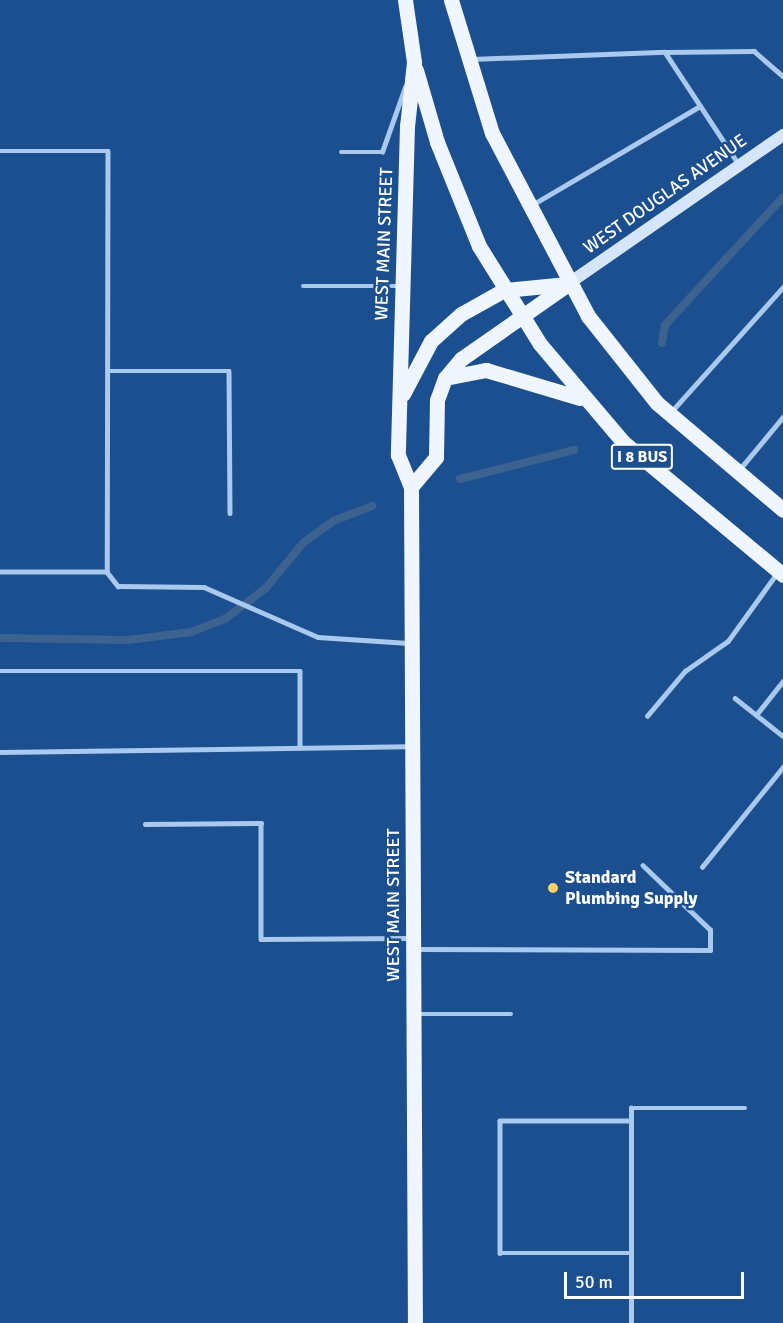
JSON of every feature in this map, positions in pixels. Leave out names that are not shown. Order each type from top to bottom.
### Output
[{"type":"main road","name":"WEST MAIN STREET","points":[[405,0],[414,62],[402,286],[398,455],[411,487],[415,1323]]},
{"type":"main road","name":"I 8 BUS","points":[[451,0],[466,60],[528,209],[568,284],[669,414],[783,510]]},
{"type":"main road","name":"I 8 BUS","points":[[414,62],[457,195],[504,290],[523,318],[582,398],[623,442],[781,573]]},
{"type":"main road","name":"WEST DOUGLAS AVENUE","points":[[398,408],[431,341],[461,314],[504,290],[568,284]]},
{"type":"main road","name":"WEST DOUGLAS AVENUE","points":[[523,318],[568,284]]},
{"type":"main road","points":[[411,487],[436,457],[437,400],[445,378],[461,359],[523,318]]},
{"type":"main road","points":[[445,378],[486,370],[582,398]]},
{"type":"street","name":"WEST DOUGLAS AVENUE","points":[[568,284],[783,135]]},
{"type":"lane","points":[[466,60],[754,51],[783,76]]},
{"type":"lane","points":[[665,52],[739,166]]},
{"type":"lane","points":[[341,152],[382,152],[414,62]]},
{"type":"lane","points":[[528,209],[700,106]]},
{"type":"lane","points":[[0,151],[108,151],[107,572],[118,586],[215,591],[268,619],[340,641],[410,643]]},
{"type":"lane","points":[[303,286],[402,286]]},
{"type":"lane","points":[[669,414],[783,287]]},
{"type":"lane","points":[[108,371],[228,371],[230,513]]},
{"type":"lane","points":[[738,473],[783,417]]},
{"type":"lane","points":[[0,572],[107,572]]},
{"type":"lane","points":[[647,716],[685,671],[728,641],[781,573]]},
{"type":"lane","points":[[0,671],[300,671],[300,746]]},
{"type":"lane","points":[[756,715],[783,681]]},
{"type":"lane","points":[[735,698],[783,736]]},
{"type":"lane","points":[[0,752],[411,746]]},
{"type":"lane","points":[[702,867],[783,767]]},
{"type":"lane","points":[[145,824],[261,823],[261,939],[710,950],[710,930],[643,866]]},
{"type":"lane","points":[[413,1014],[511,1014]]},
{"type":"lane","points":[[632,1323],[632,1108],[745,1108]]},
{"type":"lane","points":[[632,1121],[500,1121],[500,1253],[632,1253]]},
{"type":"waterway","points":[[662,343],[665,325],[783,197]]},
{"type":"waterway","points":[[460,479],[574,450]]},
{"type":"waterway","points":[[0,638],[128,640],[191,632],[225,619],[266,588],[303,543],[333,521],[372,506]]},
{"type":"place","name":"Standard Plumbing Supply","points":[[553,888]]}]
